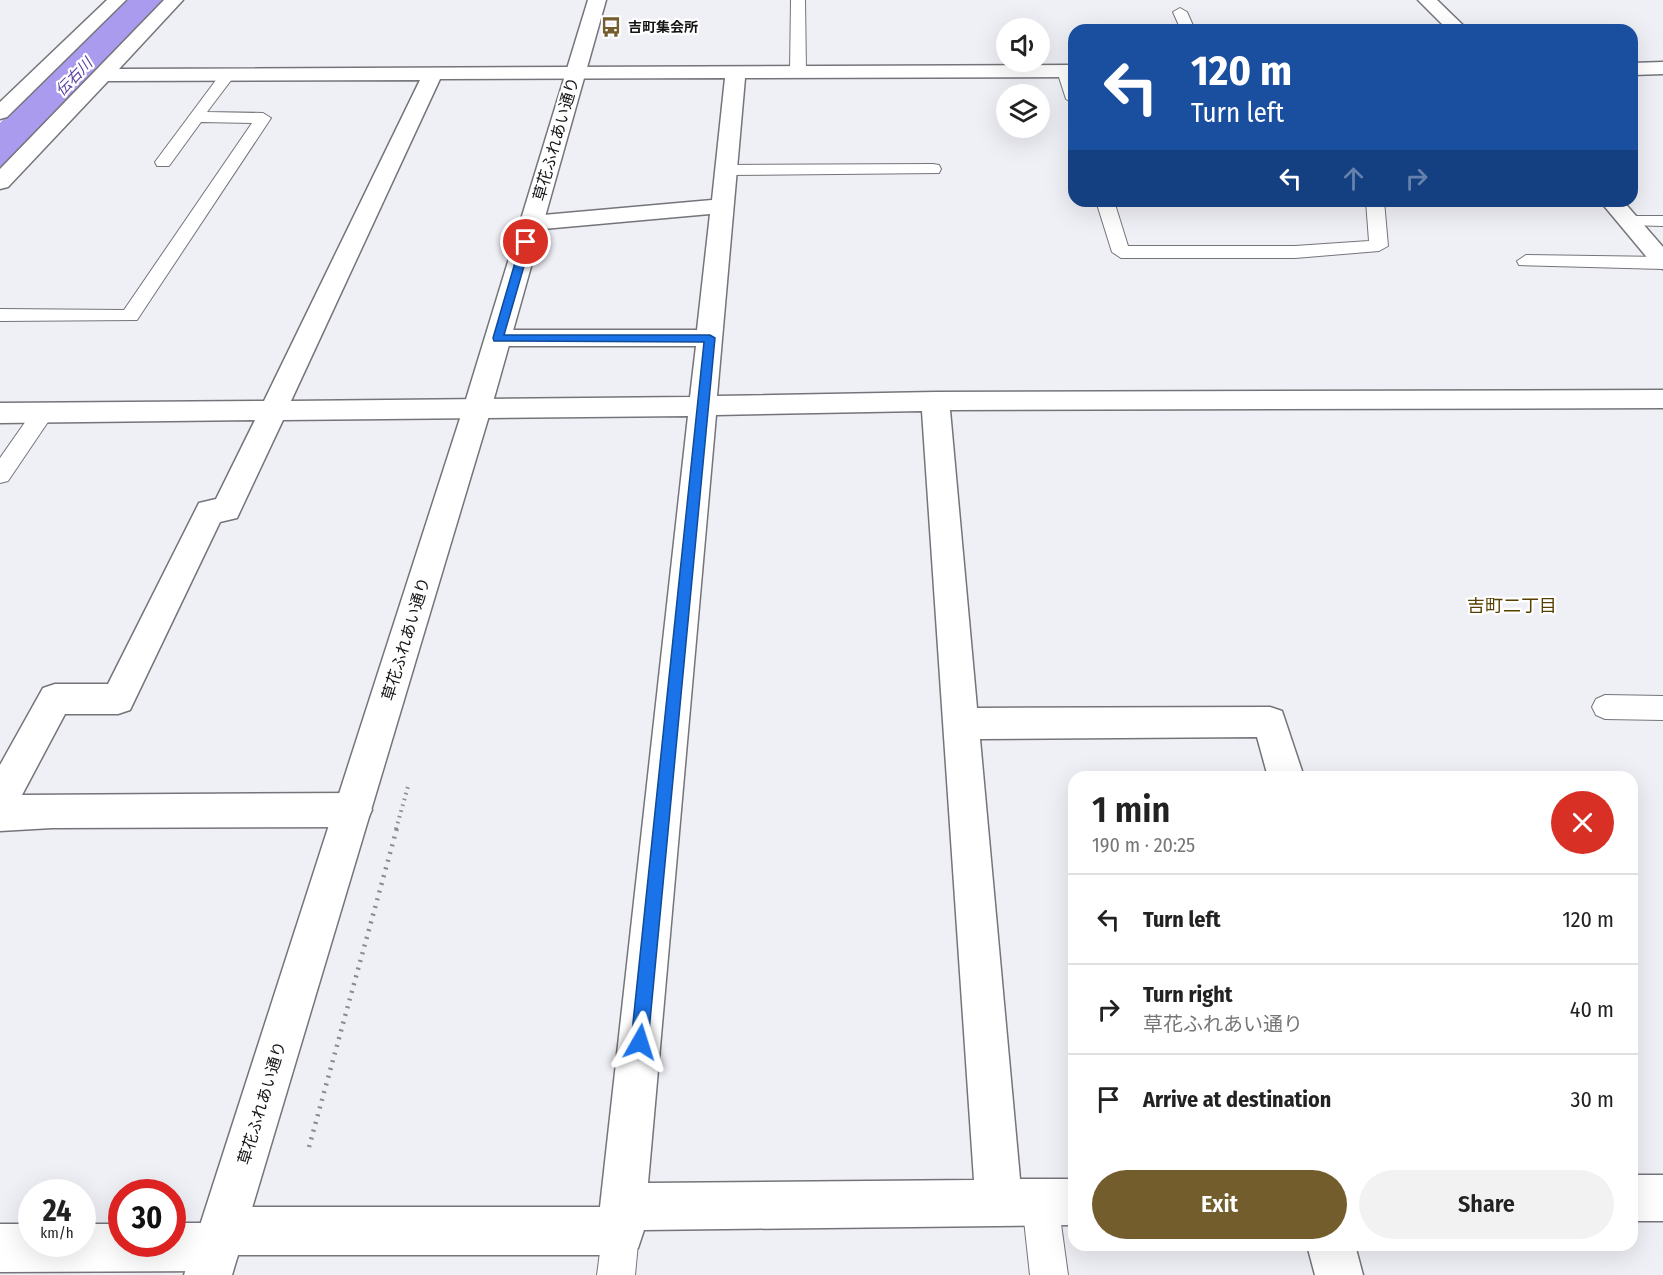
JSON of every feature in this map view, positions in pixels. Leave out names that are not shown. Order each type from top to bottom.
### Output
[{"type":"street","points":[[0,113],[117,0]]},
{"type":"street","points":[[0,182],[174,0]]},
{"type":"street","name":"草花ふれあい通り","points":[[215,1251],[477,409],[597,0]]},
{"type":"street","points":[[1427,0],[1453,24]]},
{"type":"street","points":[[1638,69],[1663,68]]},
{"type":"street","points":[[620,1238],[736,71]]},
{"type":"street","points":[[102,75],[1068,71]]},
{"type":"street","points":[[0,800],[55,699],[118,699],[210,511],[226,510],[433,73]]},
{"type":"street","points":[[10,78],[41,74]]},
{"type":"street","points":[[532,223],[722,206]]},
{"type":"street","points":[[1616,207],[1663,262]]},
{"type":"street","points":[[498,338],[710,338]]},
{"type":"street","points":[[0,413],[477,409],[934,401],[1663,399]]},
{"type":"street","points":[[0,1248],[215,1251],[620,1238],[1037,1202],[959,724],[934,401]]},
{"type":"street","points":[[959,724],[1270,722],[1284,771]]},
{"type":"street","points":[[0,814],[63,811],[353,810]]},
{"type":"street","points":[[1638,1198],[1663,1198]]},
{"type":"street","points":[[1333,1251],[1339,1275]]},
{"type":"lane","points":[[798,0],[798,71]]},
{"type":"lane","points":[[1180,12],[1185,24]]},
{"type":"lane","points":[[163,162],[227,75]]},
{"type":"lane","points":[[0,315],[130,316],[263,118],[196,117]]},
{"type":"lane","points":[[726,170],[933,169]]},
{"type":"lane","points":[[1108,207],[1121,252],[1272,252],[1379,246],[1376,207]]},
{"type":"lane","points":[[1628,221],[1663,221]]},
{"type":"lane","points":[[1526,261],[1663,262]]},
{"type":"lane","points":[[0,476],[43,413]]},
{"type":"lane","points":[[1605,707],[1663,708]]},
{"type":"lane","points":[[1037,1202],[1049,1275]]},
{"type":"waterway","name":"伝右川","points":[[0,154],[148,0]]},
{"type":"place","name":"吉町集会所","points":[[611,27]]},
{"type":"district","name":"吉町二丁目","points":[[1512,606]]},
{"type":"route","points":[[526,242],[498,338],[710,338],[640,1042]]}]
